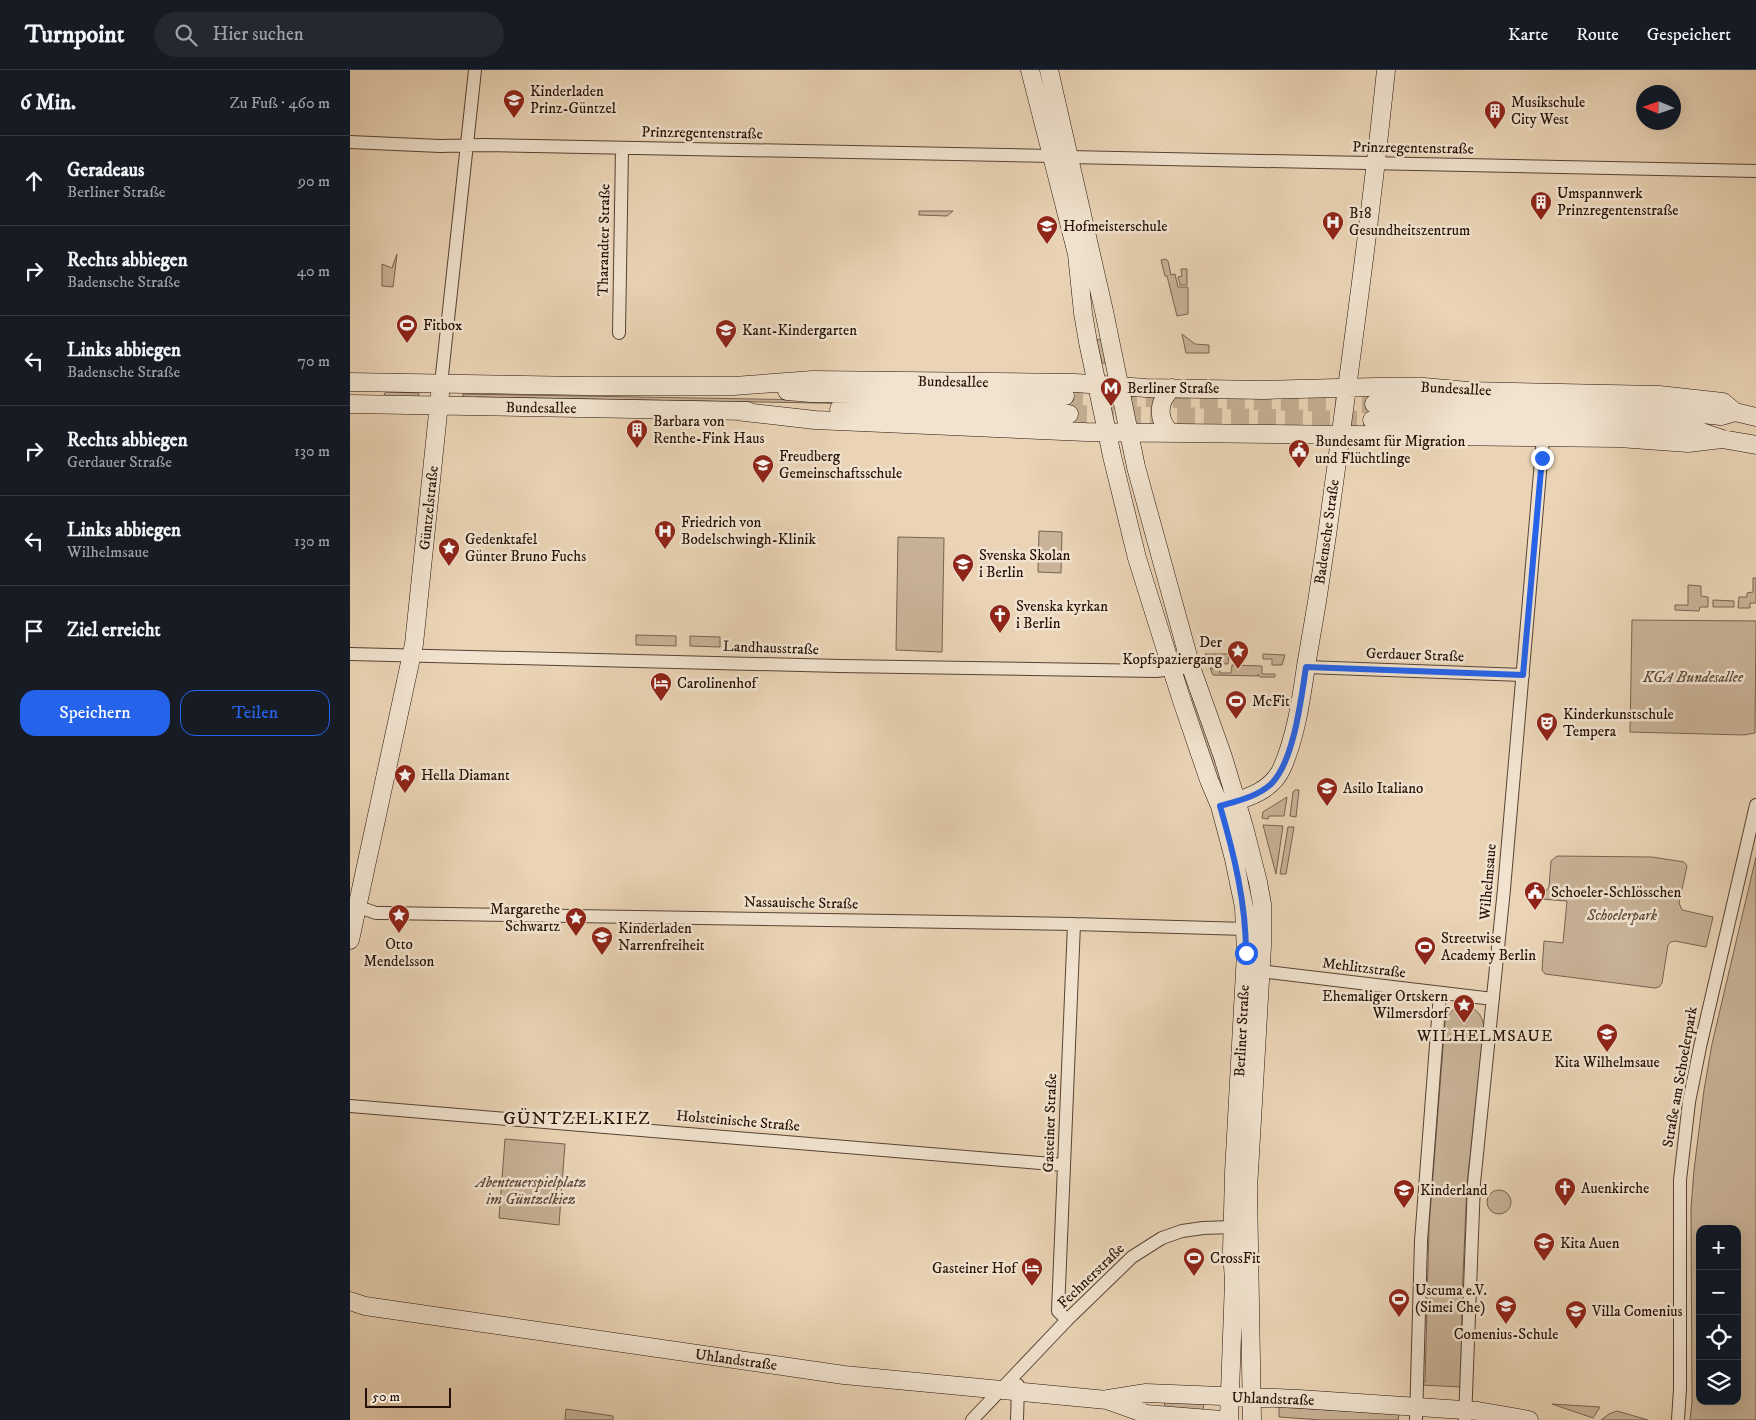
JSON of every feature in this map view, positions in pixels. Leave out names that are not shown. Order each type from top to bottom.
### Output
[{"type":"main road","name":"Berliner Straße","points":[[1030,70],[1061,156],[1104,311],[1138,475],[1191,667],[1224,757],[1228,804],[1246,929],[1232,1227],[1234,1281],[1229,1420]]},
{"type":"main road","name":"Berliner Straße","points":[[1049,70],[1077,254],[1083,315],[1137,558],[1207,774],[1228,804],[1257,875],[1263,910],[1248,1189],[1252,1420]]},
{"type":"main road","name":"Badensche Straße","points":[[1228,804],[1263,790],[1276,778],[1282,768],[1297,721],[1341,434],[1376,164],[1386,70]]},
{"type":"main road","name":"Bundesallee","points":[[350,382],[585,386],[734,386],[813,380],[1097,384],[1120,387],[1270,390],[1424,387],[1468,391],[1659,395],[1723,402],[1735,412],[1756,417]]},
{"type":"main road","points":[[376,405],[377,383]]},
{"type":"main road","name":"Güntzelstraße","points":[[350,940],[354,905],[414,644],[441,384]]},
{"type":"main road","name":"Bundesallee","points":[[734,386],[811,393],[1065,396]]},
{"type":"main road","points":[[1172,388],[1163,397],[1160,410],[1163,423],[1172,433]]},
{"type":"main road","name":"Bundesallee","points":[[350,404],[736,411],[814,408],[1069,414]]},
{"type":"main road","name":"Bundesallee","points":[[1735,412],[1721,416],[1657,410],[1373,412],[1659,425],[1690,428],[1722,439],[1756,445]]},
{"type":"main road","name":"Bundesallee","points":[[736,411],[814,420],[1129,433],[1341,434],[1628,439],[1688,443],[1722,439]]},
{"type":"main road","name":"Uhlandstraße","points":[[355,1306],[844,1375],[1107,1400],[1146,1414],[1222,1420]]},
{"type":"main road","name":"Uhlandstraße","points":[[1107,1400],[1146,1393],[1252,1398],[1416,1413],[1501,1414],[1529,1420]]},
{"type":"street","name":"Güntzelstraße","points":[[441,384],[475,70]]},
{"type":"street","name":"Prinzregentenstraße","points":[[350,142],[440,146],[1032,154],[1376,164],[1756,171]]},
{"type":"street","name":"Tharandter Straße","points":[[619,333],[622,148]]},
{"type":"street","name":"Wilhelmsaue","points":[[1465,1415],[1474,1183],[1493,999],[1543,438]]},
{"type":"street","name":"Landhausstraße","points":[[350,654],[840,666],[1150,671],[1191,667]]},
{"type":"street","name":"Gerdauer Straße","points":[[1306,667],[1523,675]]},
{"type":"street","name":"Straße am Schoelerpark","points":[[1678,1420],[1680,1389],[1680,1189],[1684,1136],[1700,1047],[1756,805]]},
{"type":"street","name":"Nassauische Straße","points":[[354,905],[376,913],[392,914],[1074,924],[1246,929]]},
{"type":"street","name":"Gasteiner Straße","points":[[1067,1320],[1058,1311],[1074,924]]},
{"type":"street","name":"Mehlitzstraße","points":[[1260,972],[1493,999]]},
{"type":"street","points":[[1416,1413],[1422,1241],[1440,993]]},
{"type":"street","name":"Holsteinische Straße","points":[[350,1106],[1064,1165]]},
{"type":"street","name":"Fechnerstraße","points":[[1009,1391],[1018,1373],[1067,1320],[1132,1257],[1162,1238],[1182,1231],[1232,1227]]},
{"type":"street","points":[[972,1420],[1009,1391],[1017,1420]]},
{"type":"green space","points":[[919,211],[953,211],[947,216],[919,215]]},
{"type":"green space","points":[[397,254],[393,287],[382,286],[382,264],[392,268]]},
{"type":"green space","points":[[1166,259],[1171,275],[1175,274],[1178,287],[1188,287],[1188,314],[1177,316],[1161,260]]},
{"type":"green space","points":[[1181,269],[1187,269],[1187,285],[1180,285],[1178,277],[1182,276]]},
{"type":"green space","points":[[1182,334],[1195,344],[1209,345],[1209,353],[1186,353]]},
{"type":"green space","points":[[1101,339],[1107,363],[1102,363],[1096,340]]},
{"type":"green space","points":[[386,392],[419,393],[418,398],[386,396],[384,394]]},
{"type":"green space","points":[[463,394],[987,403],[987,406],[479,397],[463,399]]},
{"type":"green space","points":[[1039,531],[1062,532],[1061,573],[1038,572]]},
{"type":"green space","points":[[898,537],[944,538],[942,652],[896,650]]},
{"type":"green space","points":[[1753,578],[1756,578],[1756,603],[1750,603],[1750,608],[1738,608],[1739,597],[1747,597],[1747,593],[1753,592]]},
{"type":"green space","points":[[1688,585],[1701,586],[1701,596],[1708,597],[1708,607],[1700,607],[1699,611],[1675,610],[1675,605],[1688,605]]},
{"type":"green space","points":[[1713,600],[1734,601],[1734,607],[1713,607]]},
{"type":"green space","name":"KGA Bundesallee","points":[[1632,620],[1756,621],[1755,733],[1744,735],[1630,732]]},
{"type":"green space","points":[[636,635],[676,636],[676,646],[636,645]]},
{"type":"green space","points":[[690,636],[720,637],[720,647],[690,646]]},
{"type":"green space","points":[[1205,654],[1229,654],[1228,664],[1208,663]]},
{"type":"green space","points":[[1263,654],[1285,655],[1282,665],[1272,665],[1272,659],[1263,659]]},
{"type":"green space","points":[[1232,665],[1262,666],[1262,674],[1275,674],[1275,677],[1260,677],[1258,674],[1258,676],[1213,675],[1210,668],[1220,669],[1220,673],[1231,673]]},
{"type":"green space","points":[[1195,698],[1222,778],[1217,780],[1190,700]]},
{"type":"green space","points":[[1299,790],[1296,817],[1290,816],[1293,792]]},
{"type":"green space","points":[[1287,797],[1284,816],[1269,816],[1268,819],[1262,818],[1263,812]]},
{"type":"green space","points":[[1263,825],[1283,826],[1276,874]]},
{"type":"green space","points":[[1288,827],[1294,827],[1286,874],[1280,874]]},
{"type":"green space","name":"Schoelerpark","points":[[1557,856],[1652,857],[1684,862],[1687,866],[1679,903],[1682,910],[1713,917],[1706,947],[1675,941],[1671,942],[1668,945],[1662,983],[1659,987],[1655,988],[1545,974],[1542,970],[1544,941],[1563,943],[1567,901],[1527,898],[1528,891],[1545,892],[1549,887],[1551,861]]},
{"type":"green space","points":[[1756,857],[1756,1420],[1690,1420],[1692,1402],[1691,1208],[1704,1090],[1712,1044]]},
{"type":"green space","name":"Wilhelmsaue","points":[[1462,1006],[1475,1010],[1482,1018],[1484,1027],[1467,1185],[1462,1299],[1461,1387],[1421,1385],[1425,1382],[1429,1227],[1445,1022],[1451,1011]]},
{"type":"green space","name":"Abenteuerspielplatz im Güntzelkiez","points":[[505,1139],[565,1144],[559,1225],[499,1218]]},
{"type":"green space","points":[[1499,1190],[1508,1193],[1511,1202],[1508,1211],[1499,1214],[1490,1211],[1487,1202],[1490,1193]]},
{"type":"green space","points":[[1164,1400],[1204,1402],[1203,1411],[1165,1407]]},
{"type":"green space","points":[[1552,1404],[1600,1407],[1593,1418]]},
{"type":"green space","points":[[1279,1407],[1399,1414],[1398,1420],[1322,1420],[1279,1417]]},
{"type":"green space","points":[[566,1409],[613,1416],[613,1420],[565,1420]]},
{"type":"green space","points":[[1617,1411],[1648,1420],[1601,1420]]},
{"type":"tunnel","points":[[1065,396],[1374,404]]},
{"type":"tunnel","points":[[1069,414],[1372,420]]},
{"type":"place","name":"Kinderladen Prinz-Güntzel","points":[[514,119]]},
{"type":"place","name":"Musikschule City West","points":[[1495,130]]},
{"type":"place","name":"Umspannwerk Prinzregentenstraße","points":[[1541,221]]},
{"type":"place","name":"B18 Gesundheitszentrum","points":[[1333,241]]},
{"type":"place","name":"Hofmeisterschule","points":[[1047,245]]},
{"type":"place","name":"Fitbox","points":[[407,344]]},
{"type":"place","name":"Kant-Kindergarten","points":[[726,349]]},
{"type":"place","name":"Berliner Straße","points":[[1111,407]]},
{"type":"place","name":"Barbara von Renthe-Fink Haus","points":[[637,449]]},
{"type":"place","name":"Bundesamt für Migration und Flüchtlinge","points":[[1299,469]]},
{"type":"place","name":"Freudberg Gemeinschaftsschule","points":[[763,484]]},
{"type":"place","name":"Friedrich von Bodelschwingh-Klinik","points":[[665,550]]},
{"type":"place","name":"Gedenktafel Günter Bruno Fuchs","points":[[449,567]]},
{"type":"place","name":"Svenska Skolan i Berlin","points":[[963,583]]},
{"type":"place","name":"Svenska kyrkan i Berlin","points":[[1000,634]]},
{"type":"place","name":"Der Kopfspaziergang","points":[[1238,670]]},
{"type":"place","name":"Carolinenhof","points":[[661,702]]},
{"type":"place","name":"McFit","points":[[1236,720]]},
{"type":"place","name":"Kinderkunstschule Tempera","points":[[1547,742]]},
{"type":"place","name":"Hella Diamant","points":[[405,794]]},
{"type":"place","name":"Asilo Italiano","points":[[1327,807]]},
{"type":"place","name":"Schoeler-Schlösschen","points":[[1535,911]]},
{"type":"place","name":"Otto Mendelsson","points":[[399,934]]},
{"type":"place","name":"Margarethe Schwartz","points":[[576,937]]},
{"type":"place","name":"Kinderladen Narrenfreiheit","points":[[602,956]]},
{"type":"place","name":"Streetwise Academy Berlin","points":[[1425,966]]},
{"type":"place","name":"Ehemaliger Ortskern Wilmersdorf","points":[[1464,1024]]},
{"type":"place","name":"Kita Wilhelmsaue","points":[[1607,1053]]},
{"type":"place","name":"Auenkirche","points":[[1565,1207]]},
{"type":"place","name":"Kinderland","points":[[1404,1209]]},
{"type":"place","name":"Kita Auen","points":[[1544,1262]]},
{"type":"place","name":"CrossFit","points":[[1194,1277]]},
{"type":"place","name":"Gasteiner Hof","points":[[1032,1287]]},
{"type":"place","name":"Uscuma e.V. (Simei Che)","points":[[1399,1318]]},
{"type":"place","name":"Comenius-Schule","points":[[1506,1325]]},
{"type":"place","name":"Villa Comenius","points":[[1576,1330]]},
{"type":"district","name":"WILHELMSAUE","points":[[1485,1036]]},
{"type":"district","name":"GÜNTZELKIEZ","points":[[577,1119]]},
{"type":"route","points":[[1246,953],[1244,907],[1220,806],[1251,796],[1263,790],[1276,778],[1282,768],[1297,721],[1306,667],[1523,675],[1542,458]]}]
